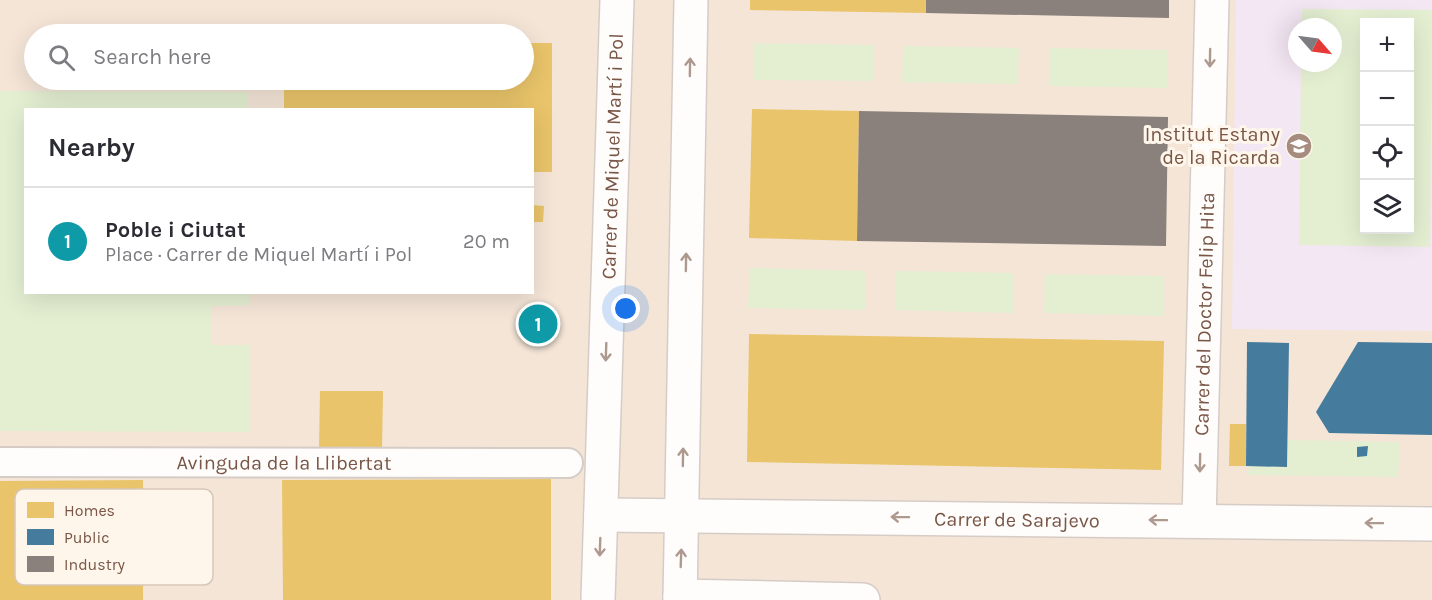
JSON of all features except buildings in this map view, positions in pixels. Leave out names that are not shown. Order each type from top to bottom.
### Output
[{"type":"street","name":"Carrer de Miquel Martí i Pol","points":[[598,600],[617,0]]},
{"type":"street","points":[[691,0],[680,598],[863,600]]},
{"type":"street","name":"Carrer del Doctor Felip Hita","points":[[1199,520],[1212,0]]},
{"type":"street","name":"Avinguda de la Llibertat","points":[[0,462],[568,463]]},
{"type":"street","name":"Carrer de Sarajevo","points":[[601,515],[1432,524]]},
{"type":"shaded area","points":[[0,0],[1432,0],[1432,600],[0,600]]},
{"type":"shaded area","name":"Institut Estany de la Ricarda","points":[[1236,0],[1432,0],[1432,331],[1232,329]]},
{"type":"green space","points":[[1302,9],[1432,10],[1430,247],[1299,245],[1301,72],[1342,72],[1342,18],[1302,18]]},
{"type":"green space","points":[[753,43],[873,45],[873,81],[753,80]]},
{"type":"green space","points":[[903,46],[1019,48],[1017,84],[902,82]]},
{"type":"green space","points":[[1049,48],[1168,50],[1168,88],[1049,86]]},
{"type":"green space","points":[[0,91],[247,92],[247,108],[24,108],[24,294],[249,294],[249,305],[212,306],[212,345],[249,345],[250,432],[0,431]]},
{"type":"green space","points":[[750,268],[865,271],[865,310],[748,308]]},
{"type":"green space","points":[[896,271],[1014,273],[1013,313],[896,310]]},
{"type":"green space","points":[[1045,274],[1164,276],[1164,316],[1044,313]]},
{"type":"green space","points":[[1287,440],[1400,442],[1398,477],[1248,475],[1249,466],[1287,467]]},
{"type":"place","name":"Institut Estany de la Ricarda","points":[[1299,146]]},
{"type":"place","name":"Poble i Ciutat","points":[[538,324]]}]
